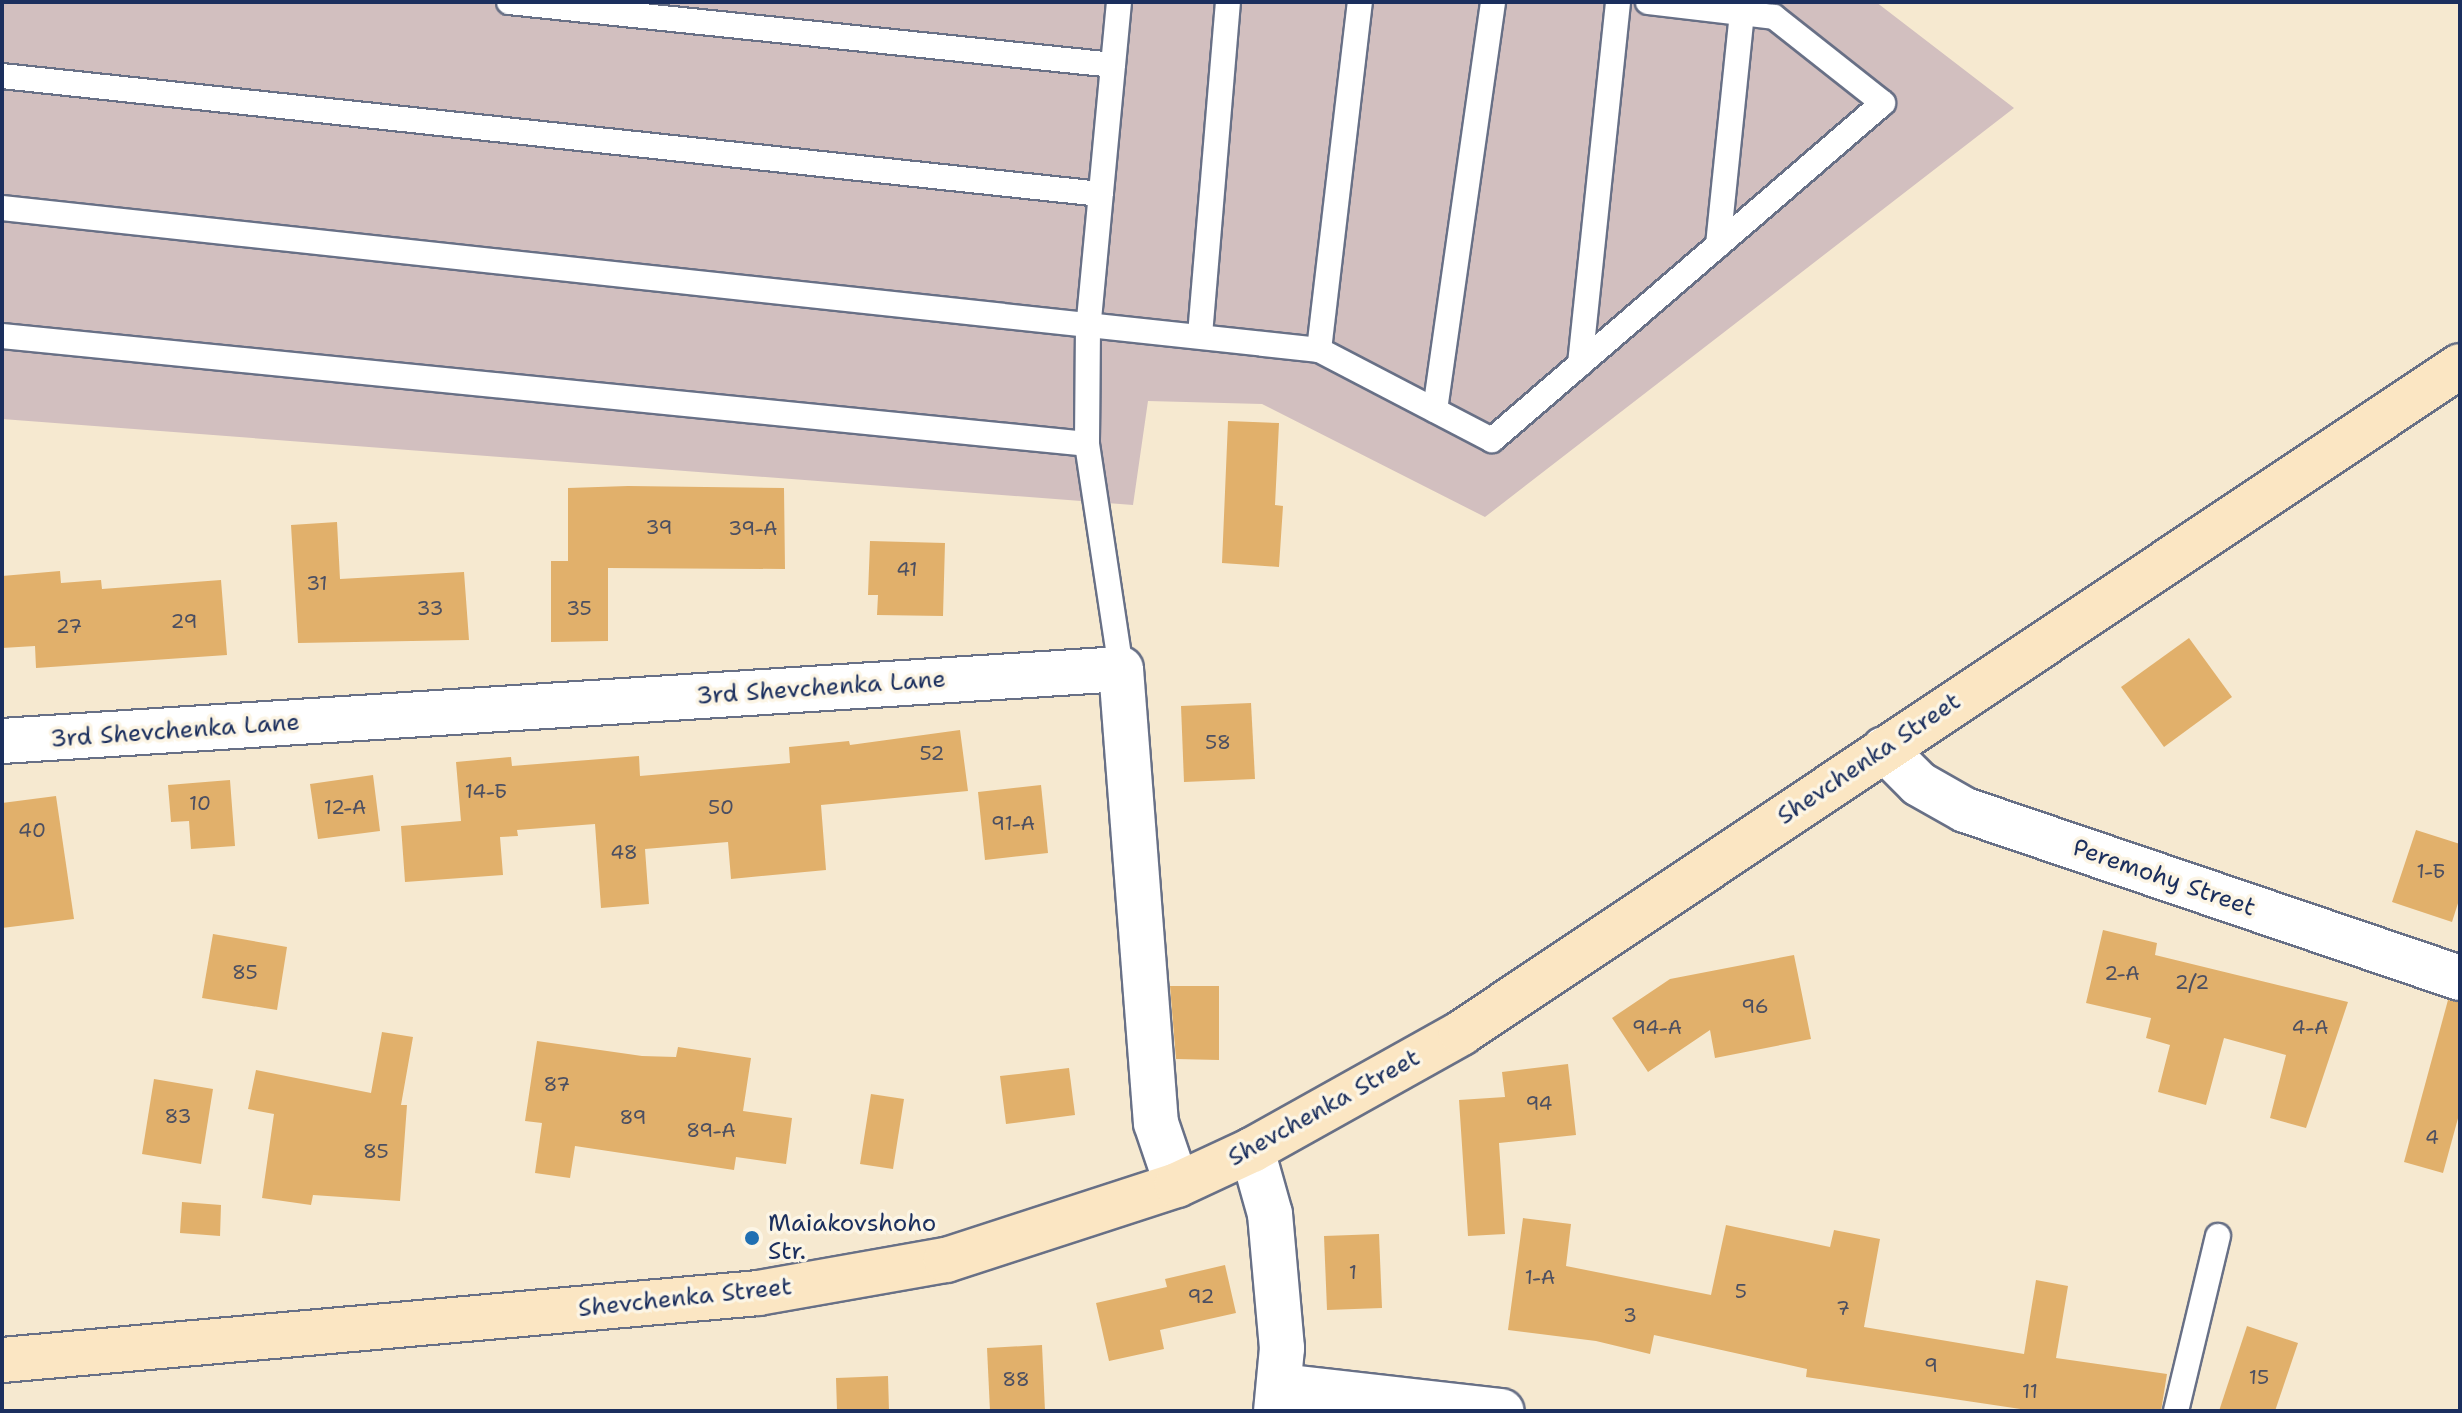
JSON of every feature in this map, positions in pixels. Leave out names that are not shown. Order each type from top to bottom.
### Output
[{"type":"main road","name":"Shevchenka Street","points":[[2,1360],[758,1293],[946,1260],[1177,1185],[1252,1150],[1461,1033],[2460,366]]},
{"type":"street","name":"3rd Shevchenka Lane","points":[[2,741],[1121,669]]},
{"type":"street","points":[[1121,669],[1156,1123],[1177,1185]]},
{"type":"street","name":"Peremohy Street","points":[[1884,749],[1919,784],[1965,810],[2460,978]]},
{"type":"street","points":[[1252,1150],[1270,1214],[1279,1398],[1502,1411]]},
{"type":"lane","points":[[509,2],[1113,65]]},
{"type":"lane","points":[[1119,2],[1088,327],[1087,444],[1121,669]]},
{"type":"lane","points":[[1200,335],[1228,2]]},
{"type":"lane","points":[[1319,350],[1360,2]]},
{"type":"lane","points":[[1435,410],[1493,2]]},
{"type":"lane","points":[[1580,364],[1618,2]]},
{"type":"lane","points":[[2,208],[1319,350],[1492,440],[1883,103],[1774,17],[1648,2]]},
{"type":"lane","points":[[1718,245],[1742,13]]},
{"type":"lane","points":[[2,76],[1101,194]]},
{"type":"lane","points":[[2,336],[1087,444]]},
{"type":"lane","points":[[2176,1411],[2218,1236]]},
{"type":"shaded area","points":[[2,2],[1876,2],[2014,108],[1485,517],[1262,404],[1148,401],[1133,505],[2,419]]},
{"type":"building","points":[[1228,421],[1279,423],[1275,505],[1283,506],[1279,567],[1222,563]]},
{"type":"building","points":[[568,488],[784,488],[785,569],[608,568],[608,641],[551,642],[551,561],[568,561]]},
{"type":"building","points":[[337,522],[340,579],[464,572],[469,640],[298,643],[291,525]]},
{"type":"building","points":[[870,541],[945,543],[943,616],[877,615],[878,595],[868,595]]},
{"type":"building","points":[[60,571],[61,583],[101,580],[102,589],[221,580],[227,655],[36,668],[35,646],[2,648],[2,576]]},
{"type":"building","points":[[2189,638],[2232,697],[2164,747],[2121,687]]},
{"type":"building","points":[[1251,703],[1255,779],[1184,782],[1181,706]]},
{"type":"building","points":[[960,730],[968,791],[821,805],[826,870],[731,879],[728,842],[645,849],[649,904],[601,908],[595,824],[517,830],[518,836],[500,837],[503,875],[405,882],[401,826],[461,821],[456,762],[511,757],[512,766],[639,756],[640,776],[790,763],[789,747],[849,741],[850,745]]},
{"type":"building","points":[[373,775],[380,831],[318,839],[310,784]]},
{"type":"building","points":[[230,780],[235,846],[191,849],[189,821],[171,822],[168,785]]},
{"type":"building","points":[[1041,785],[1048,853],[985,860],[978,792]]},
{"type":"building","points":[[56,796],[74,919],[2,928],[2,803]]},
{"type":"building","points":[[2416,830],[2460,844],[2460,897],[2452,922],[2392,902]]},
{"type":"building","points":[[2103,930],[2157,943],[2155,955],[2348,1002],[2306,1128],[2270,1118],[2286,1055],[2224,1038],[2206,1105],[2158,1092],[2170,1045],[2146,1038],[2151,1018],[2086,1003]]},
{"type":"building","points":[[213,934],[287,947],[277,1010],[202,998]]},
{"type":"building","points":[[1794,955],[1811,1039],[1715,1058],[1710,1030],[1648,1072],[1612,1018],[1670,979]]},
{"type":"building","points":[[1170,986],[1219,986],[1219,1060],[1176,1059]]},
{"type":"building","points":[[2448,1000],[2460,1002],[2460,1111],[2443,1173],[2404,1162]]},
{"type":"building","points":[[382,1032],[413,1037],[401,1105],[407,1105],[400,1201],[313,1195],[311,1205],[262,1198],[274,1114],[248,1109],[256,1070],[371,1093]]},
{"type":"building","points":[[537,1041],[642,1056],[676,1057],[678,1047],[751,1058],[743,1111],[792,1118],[786,1164],[736,1157],[734,1170],[575,1146],[570,1178],[535,1173],[542,1123],[525,1121]]},
{"type":"building","points":[[1568,1064],[1576,1135],[1499,1143],[1505,1234],[1468,1236],[1459,1100],[1505,1097],[1502,1072]]},
{"type":"building","points":[[1069,1068],[1075,1115],[1006,1124],[1000,1076]]},
{"type":"building","points":[[154,1079],[213,1089],[201,1164],[142,1154]]},
{"type":"building","points":[[871,1094],[904,1099],[893,1169],[860,1164]]},
{"type":"building","points":[[182,1202],[221,1205],[220,1236],[180,1233]]},
{"type":"building","points":[[1523,1218],[1571,1224],[1566,1266],[1711,1295],[1726,1225],[1830,1247],[1834,1230],[1880,1239],[1864,1327],[2024,1354],[2036,1280],[2068,1286],[2056,1358],[2167,1374],[2161,1411],[2034,1411],[1806,1377],[1807,1369],[1654,1335],[1650,1354],[1596,1341],[1508,1330]]},
{"type":"building","points":[[1379,1234],[1382,1308],[1327,1310],[1324,1236]]},
{"type":"building","points":[[1225,1265],[1236,1313],[1160,1330],[1164,1349],[1109,1361],[1096,1303],[1167,1287],[1165,1279]]},
{"type":"building","points":[[2247,1326],[2298,1343],[2275,1411],[2219,1411]]},
{"type":"building","points":[[1042,1345],[1045,1411],[990,1411],[987,1348]]},
{"type":"building","points":[[888,1376],[889,1411],[837,1411],[836,1378]]},
{"type":"place","name":"Maiakovshoho Str.","points":[[752,1238]]}]
